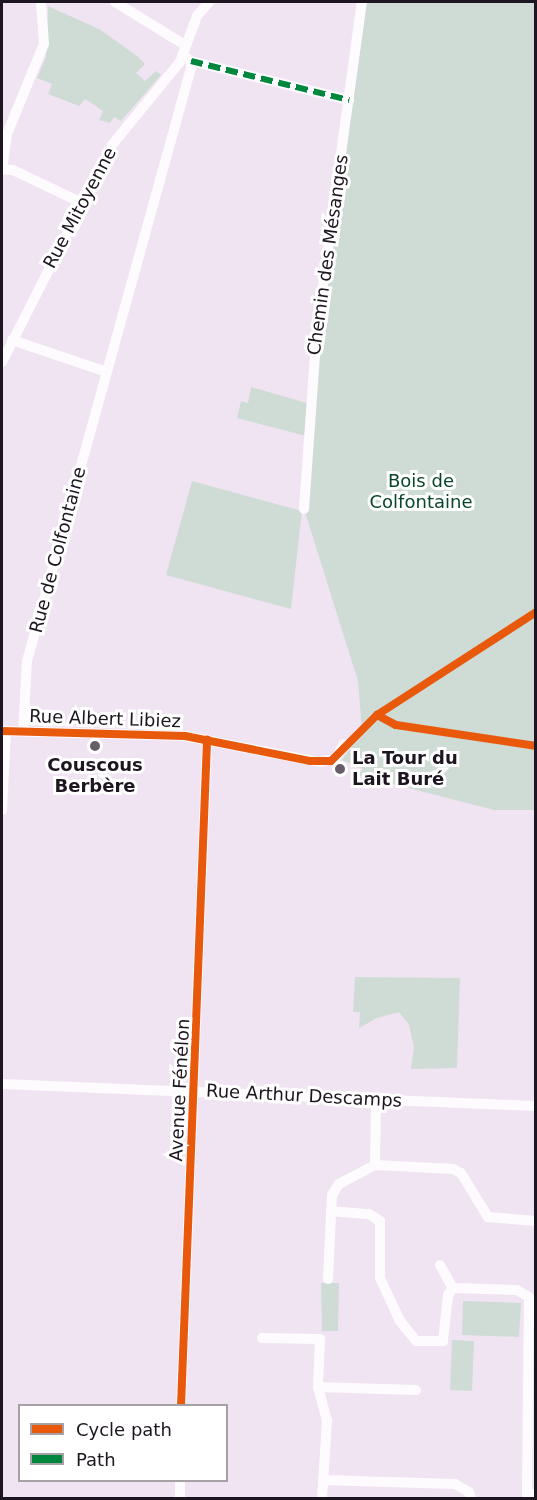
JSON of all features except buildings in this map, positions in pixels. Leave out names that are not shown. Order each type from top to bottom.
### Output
[{"type":"street","points":[[41,2],[44,44],[4,133],[2,169],[13,170],[82,203]]},
{"type":"street","points":[[115,2],[186,54],[349,100]]},
{"type":"street","name":"Rue Mitoyenne","points":[[2,362],[112,145],[186,54],[197,16],[209,2]]},
{"type":"street","name":"Chemin des Mésanges","points":[[304,508],[313,366],[362,2]]},
{"type":"street","name":"Rue de Colfontaine","points":[[23,731],[27,661],[107,372],[186,54]]},
{"type":"street","points":[[12,340],[107,372]]},
{"type":"street","points":[[2,810],[4,731]]},
{"type":"street","name":"Rue Albert Libiez","points":[[4,731],[207,740],[319,762],[335,759],[344,744]]},
{"type":"street","name":"Avenue Fénélon","points":[[181,1404],[207,740]]},
{"type":"street","name":"Rue Arthur Descamps","points":[[2,1084],[195,1090],[536,1106]]},
{"type":"street","points":[[375,1165],[376,1100]]},
{"type":"street","points":[[328,1279],[331,1211],[335,1187],[375,1165],[453,1168],[461,1173],[488,1217],[536,1221]]},
{"type":"street","points":[[331,1211],[369,1214],[380,1221],[380,1278],[412,1339],[443,1341],[448,1296],[453,1288]]},
{"type":"street","points":[[440,1265],[453,1288]]},
{"type":"street","points":[[453,1288],[517,1290],[532,1293],[527,1494],[536,1494]]},
{"type":"street","points":[[262,1338],[320,1339],[318,1387],[327,1421],[322,1498]]},
{"type":"street","points":[[318,1387],[416,1390]]},
{"type":"street","points":[[323,1480],[456,1484],[469,1492],[471,1498]]},
{"type":"street","points":[[180,1482],[180,1498]]},
{"type":"green space","name":"Bois de Colfontaine","points":[[367,2],[535,2],[535,810],[494,810],[358,775],[363,769],[342,760],[362,731],[358,681],[304,509],[315,367]]},
{"type":"green space","points":[[48,6],[101,30],[137,56],[145,64],[136,73],[145,81],[156,71],[161,75],[121,121],[114,117],[110,123],[99,120],[103,111],[85,99],[79,106],[48,94],[52,84],[37,78],[46,57]]},
{"type":"green space","points":[[251,387],[310,404],[306,436],[237,418],[241,401],[248,403]]},
{"type":"green space","points":[[192,481],[302,511],[291,609],[166,575]]},
{"type":"green space","points":[[355,977],[460,978],[457,1068],[411,1069],[414,1048],[409,1025],[399,1012],[377,1018],[359,1028],[360,1012],[353,1012]]},
{"type":"green space","points":[[321,1283],[339,1283],[338,1331],[322,1331]]},
{"type":"green space","points":[[463,1301],[521,1303],[519,1337],[462,1335]]},
{"type":"green space","points":[[452,1340],[474,1341],[472,1391],[450,1390]]},
{"type":"marked path","points":[[191,61],[349,100]]},
{"type":"cycle path","points":[[2,731],[185,736],[310,761],[331,761],[377,715],[536,612]]},
{"type":"cycle path","points":[[377,715],[396,725],[536,746]]},
{"type":"cycle path","points":[[181,1404],[207,740]]},
{"type":"place","name":"Couscous Berbère","points":[[95,746]]},
{"type":"place","name":"La Tour du Lait Buré","points":[[340,769]]}]
